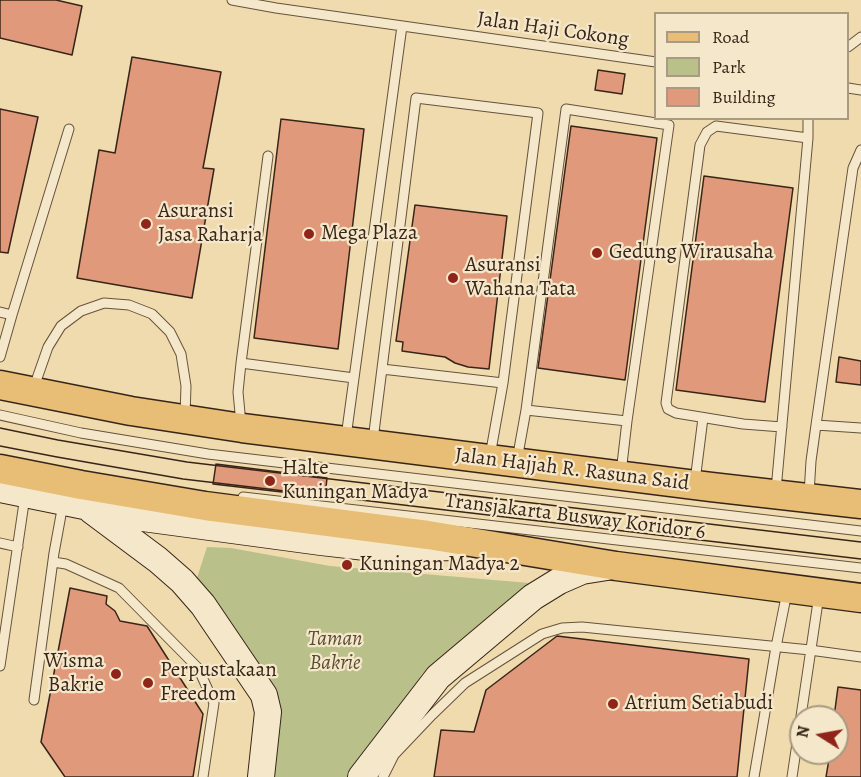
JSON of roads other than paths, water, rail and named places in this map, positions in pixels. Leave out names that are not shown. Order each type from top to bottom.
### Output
[{"type":"main road","name":"Jalan Hajjah R. Rasuna Said","points":[[0,385],[131,411],[242,428],[861,504]]},
{"type":"main road","points":[[0,469],[205,506],[428,535],[616,566],[787,590],[861,598]]},
{"type":"street","points":[[0,489],[143,518],[383,549],[492,547]]},
{"type":"street","points":[[73,503],[158,560],[182,581],[203,605],[264,695],[268,712],[261,777]]},
{"type":"street","points":[[361,777],[438,677],[533,597],[559,581],[582,571],[616,566]]},
{"type":"lane","name":"Jalan Haji Cokong","points":[[232,0],[654,62]]},
{"type":"lane","points":[[359,443],[354,378],[402,26]]},
{"type":"lane","points":[[359,443],[382,369],[417,98],[428,99],[538,113],[503,384],[503,460]]},
{"type":"lane","points":[[503,460],[526,410],[566,109],[669,125],[621,476]]},
{"type":"lane","points":[[775,495],[808,120]]},
{"type":"lane","points":[[782,427],[743,424],[676,413],[668,409],[666,403],[700,145],[706,132],[716,126],[808,138]]},
{"type":"lane","points":[[0,357],[69,129]]},
{"type":"lane","points":[[809,499],[811,461],[853,168],[861,150]]},
{"type":"lane","points":[[242,428],[238,392],[268,156]]},
{"type":"lane","points":[[32,392],[48,347],[61,326],[81,311],[104,303],[129,304],[152,314],[174,339],[181,354],[186,386],[185,420]]},
{"type":"lane","points":[[0,312],[12,315]]},
{"type":"lane","points":[[241,363],[354,378]]},
{"type":"lane","points":[[382,369],[503,384]]},
{"type":"lane","points":[[526,410],[627,421]]},
{"type":"lane","name":"Transjakarta Busway Koridor 6","points":[[0,416],[208,454],[861,531]]},
{"type":"lane","points":[[694,485],[703,418]]},
{"type":"lane","points":[[816,425],[861,428]]},
{"type":"lane","points":[[0,666],[26,495]]},
{"type":"lane","name":"Transjakarta Busway Koridor 6","points":[[236,496],[861,568]]},
{"type":"lane","points":[[34,700],[53,562],[73,503]]},
{"type":"lane","points":[[0,543],[18,547]]},
{"type":"lane","points":[[53,562],[66,564],[119,588],[198,668],[214,703],[203,777]]},
{"type":"lane","points":[[754,777],[787,590]]},
{"type":"lane","points":[[792,777],[820,594]]},
{"type":"lane","points":[[383,777],[394,755],[465,683],[542,634],[562,628],[582,627],[861,657]]},
{"type":"tram line","points":[[0,428],[187,462],[861,542]]},
{"type":"tram line","points":[[0,446],[183,479],[861,559]]},
{"type":"place","name":"Asuransi Jasa Raharja","points":[[146,224]]},
{"type":"place","name":"Mega Plaza","points":[[309,234]]},
{"type":"place","name":"Gedung Wirausaha","points":[[597,253]]},
{"type":"place","name":"Asuransi Wahana Tata","points":[[453,278]]},
{"type":"place","name":"Halte Kuningan Madya","points":[[270,481]]},
{"type":"place","name":"Kuningan Madya 2","points":[[347,565]]},
{"type":"place","name":"Wisma Bakrie","points":[[116,674]]},
{"type":"place","name":"Perpustakaan Freedom","points":[[148,683]]},
{"type":"place","name":"Atrium Setiabudi","points":[[613,704]]},
{"type":"park label","name":"Taman Bakrie","points":[[335,652]]}]
